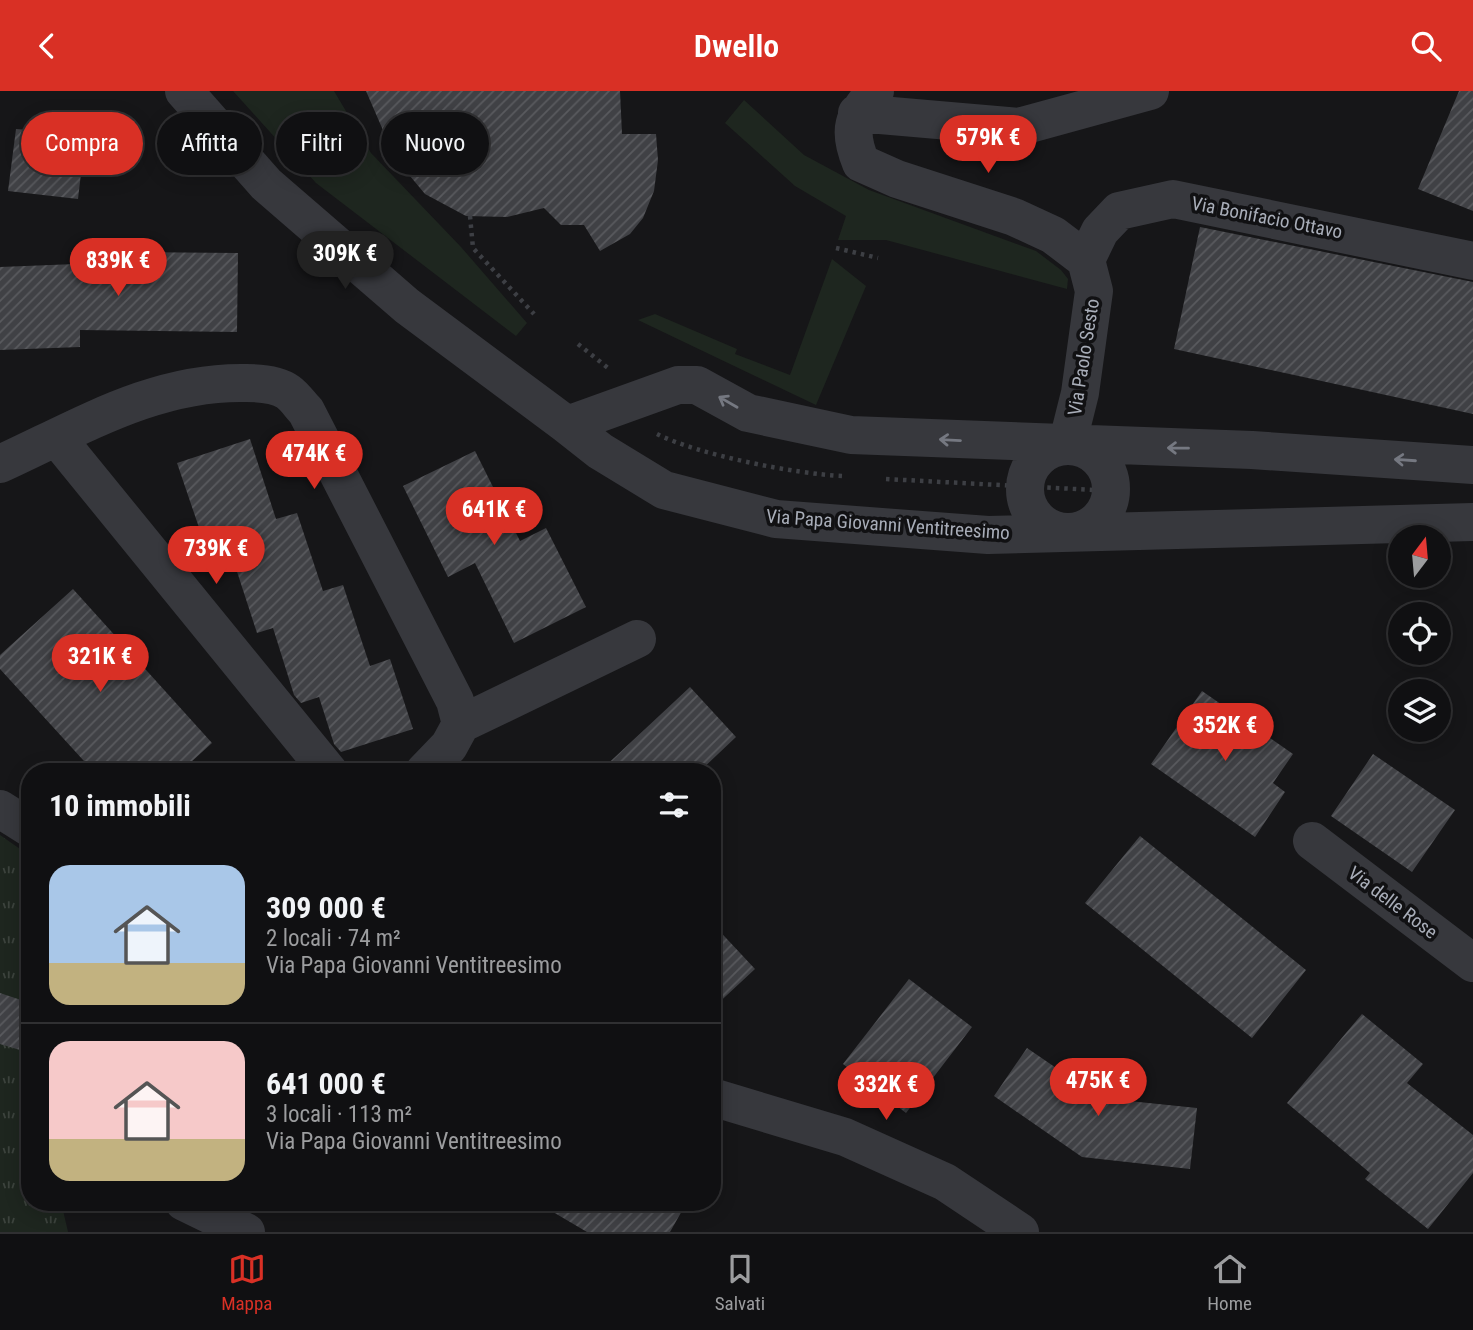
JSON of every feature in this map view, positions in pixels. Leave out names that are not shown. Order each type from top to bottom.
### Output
[{"type":"street","name":"Via Papa Giovanni Ventitreesimo","points":[[184,91],[266,184],[407,306],[600,451],[664,490],[776,519],[988,535],[1473,522]]},
{"type":"street","points":[[1086,260],[1053,235],[1014,217],[897,179],[861,163],[852,140],[866,102],[1019,127],[1150,91]]},
{"type":"street","name":"Via Bonifacio Ottavo","points":[[1086,260],[1100,231],[1119,211],[1173,198],[1473,261]]},
{"type":"street","name":"Via Paolo Sesto","points":[[1067,445],[1080,393],[1094,291],[1086,260]]},
{"type":"street","points":[[0,464],[166,391],[212,382],[261,383],[286,391],[306,411],[455,701],[461,724]]},
{"type":"street","name":"Via Papa Giovanni Ventitreesimo","points":[[567,425],[678,385],[697,385],[748,413],[851,435],[1252,450],[1473,465]]},
{"type":"street","points":[[57,438],[321,763]]},
{"type":"street","name":"Via Papa Giovanni Ventitreesimo","points":[[1067,445],[1094,454],[1103,464],[1111,491],[1101,516],[1091,526],[1064,532],[1049,529],[1037,520],[1029,508],[1025,486],[1030,466],[1040,455],[1052,448],[1067,445]]},
{"type":"street","points":[[433,763],[449,746],[461,724],[637,639]]},
{"type":"street","points":[[0,809],[21,822]]},
{"type":"street","name":"Via delle Rose","points":[[1312,841],[1473,963]]},
{"type":"street","points":[[721,1100],[845,1137],[946,1182],[1020,1232]]},
{"type":"street","points":[[203,1211],[246,1232]]},
{"type":"path","points":[[470,216],[473,249],[534,314]]},
{"type":"path","points":[[835,248],[878,258]]},
{"type":"green space","points":[[233,91],[334,91],[347,112],[276,112],[276,139],[262,123],[262,112],[252,112]]},
{"type":"green space","points":[[744,100],[804,155],[869,190],[1036,251],[1061,270],[1068,279],[1067,289],[886,240],[838,240],[846,216],[795,186],[725,123]]},
{"type":"green space","points":[[367,146],[381,163],[381,175],[392,175],[461,247],[527,323],[516,336],[309,175],[367,175]]},
{"type":"green space","points":[[832,259],[866,286],[816,405],[638,320],[655,314],[737,349],[735,354],[790,375]]},
{"type":"green space","points":[[0,835],[21,850],[21,1211],[63,1211],[68,1232],[0,1232]]},
{"type":"building","points":[[366,91],[620,91],[622,134],[656,134],[658,160],[654,191],[643,218],[630,234],[600,251],[584,225],[561,225],[544,208],[507,217],[466,216],[425,194],[409,175],[489,175],[489,112],[381,112],[381,126]]},
{"type":"building","points":[[1459,91],[1473,91],[1473,211],[1418,189]]},
{"type":"building","points":[[16,129],[21,129],[21,175],[81,175],[78,199],[8,191]]},
{"type":"building","points":[[1200,227],[1473,282],[1473,414],[1174,349]]},
{"type":"building","points":[[126,252],[238,253],[237,332],[80,330],[80,347],[0,350],[0,267],[126,262]]},
{"type":"building","points":[[250,439],[276,519],[297,513],[323,591],[343,585],[370,666],[390,659],[413,729],[341,752],[334,744],[319,697],[301,703],[294,695],[273,628],[257,633],[228,544],[207,551],[177,463]]},
{"type":"building","points":[[475,451],[520,541],[546,528],[586,607],[514,643],[475,563],[448,577],[403,486]]},
{"type":"building","points":[[73,589],[212,743],[190,763],[86,763],[0,669],[0,655]]},
{"type":"building","points":[[690,687],[736,737],[709,763],[609,763]]},
{"type":"building","points":[[1202,691],[1293,754],[1273,783],[1285,792],[1255,837],[1151,764]]},
{"type":"building","points":[[1373,754],[1455,810],[1412,872],[1331,816]]},
{"type":"building","points":[[1140,836],[1306,970],[1252,1038],[1085,903]]},
{"type":"building","points":[[721,933],[755,969],[721,1001]]},
{"type":"building","points":[[909,979],[972,1027],[906,1113],[843,1064]]},
{"type":"building","points":[[0,993],[21,1000],[21,1050],[0,1044]]},
{"type":"building","points":[[1362,1014],[1423,1064],[1407,1083],[1473,1135],[1473,1173],[1428,1229],[1365,1179],[1370,1173],[1287,1103]]},
{"type":"building","points":[[1027,1048],[1100,1098],[1197,1108],[1190,1169],[1082,1157],[994,1096]]},
{"type":"building","points":[[551,1211],[682,1211],[670,1232],[587,1232]]}]
